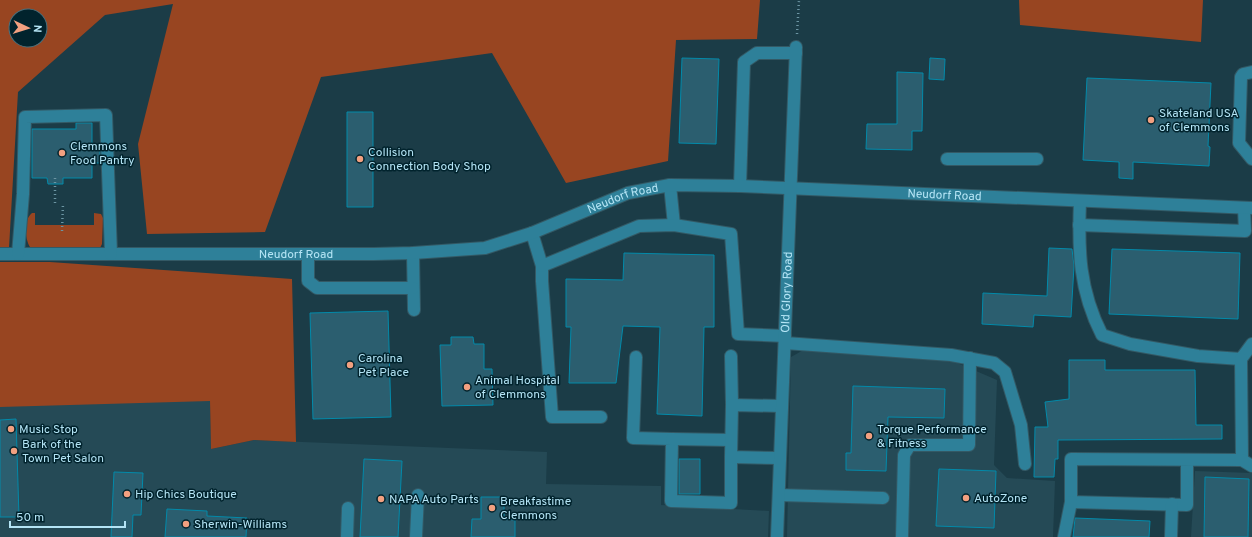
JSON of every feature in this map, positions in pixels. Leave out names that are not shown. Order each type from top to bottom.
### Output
[{"type":"street","points":[[740,186],[744,62],[757,53],[796,50]]},
{"type":"street","name":"Old Glory Road","points":[[777,537],[796,50]]},
{"type":"street","points":[[1252,72],[1243,74],[1241,77],[1239,143],[1252,159]]},
{"type":"street","points":[[18,254],[23,194],[25,117],[106,115],[111,254]]},
{"type":"street","points":[[947,159],[1038,159]]},
{"type":"street","points":[[670,185],[674,226]]},
{"type":"street","name":"Neudorf Road","points":[[0,254],[414,253],[485,248],[532,233],[628,193],[670,185],[740,186],[791,190],[1248,208]]},
{"type":"street","points":[[1080,201],[1079,225],[1082,277],[1088,306],[1102,335],[1111,339],[1137,345],[1198,356],[1241,359]]},
{"type":"street","points":[[1079,225],[1245,231],[1248,208]]},
{"type":"street","points":[[542,266],[639,226],[674,226],[731,234],[738,334],[951,355],[994,363],[1005,372],[1021,425],[1025,464]]},
{"type":"street","points":[[532,233],[542,266],[552,417],[601,416]]},
{"type":"street","points":[[414,253],[414,310]]},
{"type":"street","points":[[308,254],[308,281],[317,288],[413,288]]},
{"type":"street","points":[[1064,537],[1071,502],[1071,459],[1247,463],[1241,359],[1252,344]]},
{"type":"street","points":[[672,439],[671,501],[731,502],[731,356]]},
{"type":"street","points":[[636,357],[633,438],[731,440]]},
{"type":"street","points":[[902,537],[904,455],[906,450],[910,445],[968,445],[970,358]]},
{"type":"street","points":[[732,405],[782,406]]},
{"type":"street","points":[[731,457],[780,458]]},
{"type":"street","points":[[1071,502],[1187,505],[1187,461]]},
{"type":"street","points":[[416,537],[418,495]]},
{"type":"street","points":[[779,496],[883,498]]},
{"type":"street","points":[[1171,537],[1172,504]]},
{"type":"street","points":[[347,537],[348,508]]},
{"type":"path","points":[[796,50],[799,0]]},
{"type":"path","points":[[55,178],[55,203]]},
{"type":"path","points":[[62,203],[62,231]]},
{"type":"shaded area","points":[[0,0],[760,0],[757,39],[676,40],[668,161],[566,183],[492,53],[321,77],[265,232],[147,234],[138,144],[173,4],[105,15],[18,92],[9,248],[0,248]]},
{"type":"shaded area","points":[[1019,0],[1203,0],[1201,42],[1020,25]]},
{"type":"shaded area","points":[[32,213],[35,213],[35,225],[94,225],[94,213],[101,214],[103,218],[102,244],[100,248],[30,247],[27,239],[26,225],[29,216]]},
{"type":"shaded area","points":[[0,262],[50,262],[292,279],[296,442],[254,440],[211,449],[210,401],[0,407]]},
{"type":"shaded area","points":[[807,348],[955,362],[997,380],[994,465],[1007,478],[1055,481],[1053,537],[787,537],[791,357]]},
{"type":"shaded area","points":[[210,398],[211,449],[254,440],[547,452],[546,484],[661,486],[661,505],[769,511],[768,537],[0,537],[0,406]]},
{"type":"shaded area","points":[[1195,471],[1252,473],[1252,537],[1191,537]]},
{"type":"building","points":[[682,58],[719,59],[716,144],[679,143]]},
{"type":"building","points":[[930,58],[945,59],[944,80],[929,79]]},
{"type":"building","points":[[897,72],[923,73],[922,131],[912,131],[912,150],[866,149],[867,124],[897,124]]},
{"type":"building","points":[[1087,78],[1211,83],[1208,146],[1210,147],[1209,166],[1133,162],[1133,179],[1119,178],[1119,162],[1083,160]]},
{"type":"building","name":"Collision Connection Body Shop","points":[[347,112],[373,112],[373,207],[347,207]]},
{"type":"building","name":"Clemmons Food Pantry","points":[[76,123],[92,123],[92,149],[100,149],[100,163],[92,163],[92,178],[63,178],[63,184],[48,184],[47,178],[32,178],[32,129],[76,129]]},
{"type":"building","points":[[1049,248],[1072,249],[1074,266],[1071,317],[1034,315],[1033,327],[982,324],[983,293],[1047,296]]},
{"type":"building","points":[[1112,249],[1240,253],[1238,319],[1109,314]]},
{"type":"building","points":[[624,253],[714,255],[714,327],[704,327],[702,416],[657,414],[660,327],[623,326],[616,383],[569,383],[571,327],[566,327],[566,279],[623,280]]},
{"type":"building","name":"Carolina Pet Place","points":[[388,311],[391,417],[313,419],[310,313]]},
{"type":"building","name":"Animal Hospital of Clemmons","points":[[451,337],[473,337],[474,344],[484,344],[484,369],[492,369],[493,405],[442,406],[440,345],[451,345]]},
{"type":"building","points":[[1069,360],[1105,360],[1105,370],[1195,370],[1196,425],[1222,425],[1222,439],[1058,440],[1058,459],[1055,459],[1054,477],[1034,477],[1035,427],[1048,427],[1045,402],[1069,399]]},
{"type":"building","name":"Torque Performance & Fitness","points":[[853,386],[945,389],[944,418],[888,417],[886,471],[846,470],[846,453],[851,453]]},
{"type":"building","points":[[16,419],[19,517],[0,517],[0,420]]},
{"type":"building","name":"NAPA Auto Parts","points":[[364,459],[402,461],[398,537],[360,537]]},
{"type":"building","points":[[679,459],[700,459],[700,494],[679,494]]},
{"type":"building","name":"AutoZone","points":[[939,469],[996,471],[994,528],[936,526]]},
{"type":"building","name":"Hip Chics Boutique","points":[[114,472],[143,473],[141,515],[133,515],[132,537],[111,537]]},
{"type":"building","points":[[1205,477],[1249,479],[1248,537],[1204,537]]},
{"type":"building","name":"Breakfastime Clemmons","points":[[481,497],[504,497],[504,519],[515,520],[515,537],[471,537],[472,519],[481,519]]},
{"type":"building","points":[[167,509],[207,511],[207,516],[247,518],[246,537],[165,537]]},
{"type":"building","points":[[1075,518],[1150,521],[1149,537],[1073,537]]},
{"type":"place","name":"Skateland USA of Clemmons","points":[[1151,120]]},
{"type":"place","name":"Clemmons Food Pantry","points":[[62,153]]},
{"type":"place","name":"Collision Connection Body Shop","points":[[360,159]]},
{"type":"place","name":"Carolina Pet Place","points":[[350,365]]},
{"type":"place","name":"Animal Hospital of Clemmons","points":[[467,387]]},
{"type":"place","name":"Music Stop","points":[[11,429]]},
{"type":"place","name":"Torque Performance & Fitness","points":[[869,436]]},
{"type":"place","name":"Bark of the Town Pet Salon","points":[[14,451]]},
{"type":"place","name":"Hip Chics Boutique","points":[[127,494]]},
{"type":"place","name":"AutoZone","points":[[966,498]]},
{"type":"place","name":"NAPA Auto Parts","points":[[381,499]]},
{"type":"place","name":"Breakfastime Clemmons","points":[[492,508]]},
{"type":"place","name":"Sherwin-Williams","points":[[186,524]]}]
